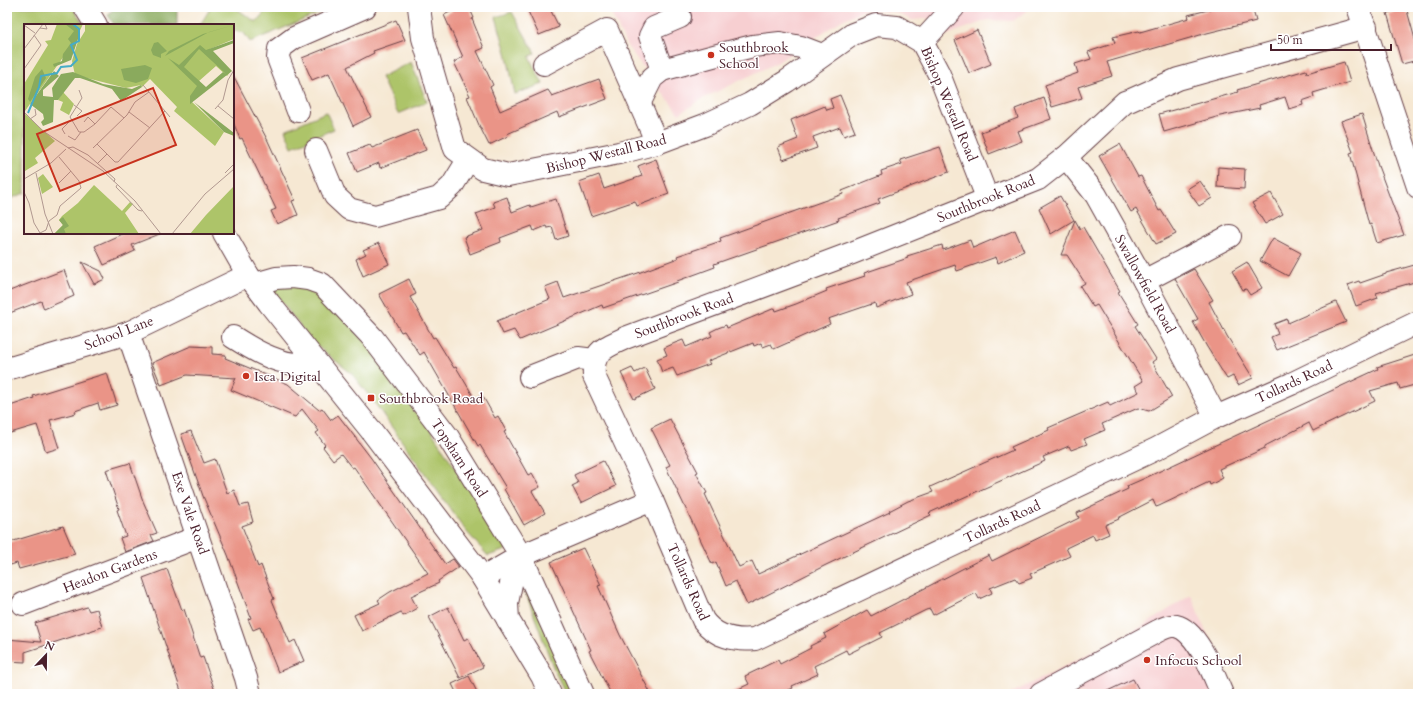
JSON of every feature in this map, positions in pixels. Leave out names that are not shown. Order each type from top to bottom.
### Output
[{"type":"street","points":[[85,7],[95,24]]},
{"type":"street","points":[[298,111],[278,58],[279,49],[294,38],[365,7]]},
{"type":"street","name":"Bishop Westall Road","points":[[419,7],[423,38],[445,119],[455,149],[468,160],[483,169],[497,174],[508,175],[619,153],[657,143],[705,125],[750,104],[787,81],[853,34],[876,26],[897,27],[922,42],[939,74],[988,200]]},
{"type":"street","points":[[922,42],[954,7]]},
{"type":"street","points":[[662,70],[650,36],[654,28],[680,17]]},
{"type":"street","points":[[1362,17],[1418,188]]},
{"type":"street","name":"Southbrook Road","points":[[594,360],[598,353],[625,338],[988,200],[1038,179],[1066,156],[1125,102],[1178,79],[1362,17]]},
{"type":"street","points":[[544,64],[607,30],[657,143]]},
{"type":"street","points":[[640,102],[652,78],[662,70],[760,45],[780,43],[800,47],[822,55]]},
{"type":"street","points":[[316,150],[335,196],[348,209],[375,216],[439,198],[452,186],[468,160]]},
{"type":"street","name":"Swallowfield Road","points":[[1066,156],[1096,195],[1144,281],[1216,417]]},
{"type":"street","points":[[1144,281],[1237,232]]},
{"type":"street","points":[[225,234],[251,279],[370,429],[483,578],[542,676],[550,694]]},
{"type":"street","name":"Topsham Road","points":[[251,279],[300,277],[322,284],[372,337],[448,437],[518,558],[584,694]]},
{"type":"street","name":"School Lane","points":[[7,369],[128,333],[251,279]]},
{"type":"street","name":"Tollards Road","points":[[652,500],[703,620],[709,628],[727,637],[742,640],[755,639],[1156,449],[1216,417],[1291,384],[1418,322]]},
{"type":"street","name":"Exe Vale Road","points":[[128,333],[246,678],[250,694]]},
{"type":"street","points":[[233,337],[254,351],[267,356],[294,364],[319,366]]},
{"type":"street","points":[[483,578],[518,558],[652,500],[594,376],[594,360],[578,358],[530,377]]},
{"type":"street","name":"Headon Gardens","points":[[23,604],[198,537]]},
{"type":"street","points":[[508,620],[507,603],[518,558]]},
{"type":"street","points":[[1041,694],[1156,632],[1166,627],[1176,626],[1186,630],[1206,658],[1222,694]]},
{"type":"shaded area","name":"Southbrook School","points":[[608,7],[1031,8],[1013,21],[988,20],[944,36],[934,18],[912,20],[894,12],[864,10],[842,20],[778,62],[702,99],[679,114],[627,46]]},
{"type":"shaded area","name":"Infocus School","points":[[1191,595],[1232,694],[1010,694],[1143,626]]},
{"type":"green space","points":[[7,7],[72,7],[83,24],[24,24],[24,193],[7,200]]},
{"type":"green space","points":[[115,7],[177,7],[177,24],[113,24],[108,15]]},
{"type":"green space","points":[[211,7],[234,7],[256,22],[269,7],[305,7],[314,12],[320,7],[325,11],[250,42],[244,33],[234,30],[234,24],[201,24]]},
{"type":"green space","points":[[512,12],[535,53],[529,57],[543,84],[515,94],[507,56],[496,17]]},
{"type":"green space","points":[[411,62],[427,102],[398,114],[381,77]]},
{"type":"green space","points":[[326,112],[334,129],[292,147],[285,130]]},
{"type":"green space","points":[[313,283],[393,372],[508,549],[488,556],[466,531],[371,398],[351,373],[312,342],[269,285]]},
{"type":"green space","points":[[528,583],[576,694],[566,694],[555,672],[526,594]]},
{"type":"building","points":[[450,7],[469,7],[474,18],[472,19],[484,48],[477,51],[493,85],[490,87],[500,111],[548,90],[552,96],[599,79],[607,99],[559,117],[557,112],[507,134],[508,136],[489,145],[467,97],[470,96],[454,62],[463,57],[444,15],[452,11]]},
{"type":"building","points":[[526,7],[549,7],[559,27],[539,35]]},
{"type":"building","points":[[1220,7],[1252,7],[1256,21],[1207,33],[1107,62],[1112,76],[1078,87],[1082,98],[1052,107],[1045,85],[1078,73],[1075,64],[1091,59],[1088,52],[1115,43],[1113,37],[1140,32],[1189,18],[1188,15]]},
{"type":"building","points":[[1406,7],[1418,50],[1418,60],[1402,64],[1387,13]]},
{"type":"building","points":[[396,20],[405,40],[373,51],[374,53],[347,67],[371,117],[353,126],[329,73],[312,80],[302,58]]},
{"type":"building","points":[[977,30],[991,64],[969,73],[955,40]]},
{"type":"building","points":[[1344,62],[1350,82],[1313,93],[1314,97],[1302,101],[1303,105],[1289,109],[1285,97],[1259,105],[1260,108],[1220,116],[1164,132],[1159,114],[1238,92],[1237,90],[1306,70],[1307,73]]},
{"type":"building","points":[[234,77],[268,141],[295,200],[292,201],[298,215],[277,224],[271,211],[276,209],[242,138],[240,139],[234,124]]},
{"type":"building","points":[[840,95],[855,132],[844,136],[840,127],[813,137],[817,148],[783,160],[778,147],[798,139],[791,120],[825,106],[827,110],[833,108],[830,99]]},
{"type":"building","points":[[1044,98],[1051,119],[1018,131],[1022,141],[989,154],[981,132],[1018,118],[1015,109]]},
{"type":"building","points":[[1362,114],[1378,166],[1404,235],[1377,243],[1371,224],[1369,225],[1350,153],[1353,152],[1341,121]]},
{"type":"building","points":[[417,130],[426,150],[380,168],[379,163],[357,172],[349,153],[370,145],[372,148]]},
{"type":"building","points":[[1120,144],[1138,177],[1141,176],[1159,211],[1161,210],[1176,234],[1156,244],[1136,209],[1131,212],[1099,156]]},
{"type":"building","points":[[940,147],[949,172],[878,199],[880,203],[838,218],[839,220],[714,264],[715,267],[677,281],[678,282],[603,308],[602,305],[520,340],[514,330],[503,334],[497,321],[550,299],[545,287],[558,282],[564,298],[638,273],[678,258],[677,256],[721,241],[720,238],[843,194],[842,191],[882,175],[881,171],[902,164],[900,160]]},
{"type":"building","points":[[656,159],[669,194],[637,206],[635,201],[591,216],[579,182],[599,175],[604,189],[642,176],[638,166]]},
{"type":"building","points":[[1218,167],[1245,169],[1244,189],[1217,187]]},
{"type":"building","points":[[1200,181],[1212,198],[1199,206],[1187,189]]},
{"type":"building","points":[[1271,193],[1283,214],[1265,224],[1252,203]]},
{"type":"building","points":[[1060,196],[1074,220],[1051,234],[1039,208]]},
{"type":"building","points":[[507,197],[512,212],[530,205],[531,207],[556,199],[568,236],[556,240],[552,227],[547,228],[546,226],[534,231],[532,226],[500,238],[501,242],[470,254],[464,237],[483,230],[476,214],[495,207],[493,202]]},
{"type":"building","points":[[1075,220],[1080,229],[1083,227],[1120,291],[1118,292],[1138,324],[1135,326],[1156,359],[1152,362],[1172,397],[1149,411],[1138,408],[1102,424],[1105,430],[1084,439],[1087,444],[1071,450],[1069,446],[1043,457],[1045,461],[929,513],[931,515],[826,565],[747,605],[736,581],[726,586],[716,562],[712,564],[666,467],[670,465],[651,428],[670,419],[698,472],[696,473],[707,493],[705,494],[739,567],[752,561],[758,574],[890,512],[889,511],[908,501],[933,492],[930,487],[1013,450],[1011,447],[1049,430],[1048,428],[1108,402],[1110,406],[1139,392],[1135,386],[1143,381],[1097,305],[1093,307],[1080,286],[1085,283],[1067,255],[1061,255]]},
{"type":"building","points":[[1015,230],[1024,251],[998,263],[996,257],[957,271],[955,265],[906,282],[911,294],[876,308],[875,303],[828,319],[830,324],[774,349],[771,344],[763,347],[761,343],[754,346],[753,343],[708,361],[710,364],[677,376],[673,368],[662,372],[657,359],[667,355],[664,348],[675,343],[683,340],[686,347],[712,336],[710,332],[718,328],[726,325],[727,328],[775,308],[776,311],[796,304],[827,291],[826,289],[865,276],[864,273],[908,258],[907,256],[942,245],[943,250],[970,240],[973,248]]},
{"type":"building","points":[[122,234],[160,234],[132,245],[135,251],[104,265],[95,246]]},
{"type":"building","points":[[1273,238],[1301,253],[1288,276],[1260,261]]},
{"type":"building","points":[[379,243],[389,264],[363,276],[356,259],[366,254],[363,250]]},
{"type":"building","points":[[82,262],[101,271],[105,279],[94,284]]},
{"type":"building","points":[[1247,262],[1262,288],[1250,295],[1246,289],[1243,290],[1232,271]]},
{"type":"building","points":[[1418,264],[1418,281],[1376,293],[1378,298],[1356,306],[1348,285],[1359,281],[1360,283],[1386,273]]},
{"type":"building","points":[[1194,269],[1213,300],[1209,302],[1227,336],[1253,378],[1238,385],[1233,376],[1227,379],[1207,347],[1193,322],[1198,319],[1175,279]]},
{"type":"building","points":[[64,270],[74,296],[44,309],[41,301],[7,314],[7,292]]},
{"type":"building","points":[[409,279],[416,294],[410,297],[433,338],[435,337],[454,368],[456,367],[475,399],[482,395],[495,418],[498,416],[506,431],[504,432],[528,475],[532,473],[540,487],[532,491],[545,513],[524,525],[504,489],[506,488],[480,445],[478,446],[424,352],[420,355],[404,331],[401,332],[379,294]]},
{"type":"building","points":[[1336,302],[1346,322],[1277,350],[1271,337],[1278,334],[1274,324],[1287,319],[1288,323]]},
{"type":"building","points":[[191,346],[212,347],[212,354],[226,355],[225,358],[288,384],[319,410],[322,408],[331,420],[338,415],[371,458],[445,564],[453,559],[459,567],[438,581],[439,583],[411,596],[417,608],[403,616],[401,612],[362,631],[354,615],[380,603],[378,600],[390,592],[428,573],[354,467],[352,468],[341,454],[333,460],[323,447],[325,445],[316,433],[319,431],[302,409],[295,417],[231,390],[236,378],[187,375],[161,385],[152,363]]},
{"type":"building","points":[[1418,354],[1418,384],[1400,389],[1398,383],[1370,391],[1375,401],[1313,431],[1309,423],[1265,446],[1265,448],[1219,469],[1223,478],[1210,485],[1209,482],[1156,507],[1153,500],[1105,525],[1109,534],[1095,540],[1093,535],[1066,548],[1070,556],[1030,574],[1032,578],[1019,583],[1015,578],[990,588],[992,593],[979,599],[976,593],[933,615],[930,609],[926,610],[880,633],[882,637],[848,654],[846,650],[814,666],[818,674],[792,686],[793,688],[780,694],[728,694],[749,684],[745,676],[778,660],[780,664],[811,648],[810,646],[826,638],[824,634],[867,610],[871,616],[989,555],[992,561],[1079,518],[1077,513],[1128,489],[1127,486],[1378,369],[1377,367]]},
{"type":"building","points":[[632,368],[635,373],[645,368],[655,389],[634,399],[621,373]]},
{"type":"building","points":[[107,373],[117,405],[100,410],[98,403],[75,411],[76,413],[50,420],[59,448],[46,452],[37,425],[7,434],[7,407],[34,398],[33,396]]},
{"type":"building","points":[[191,431],[204,463],[215,459],[227,493],[234,490],[240,506],[248,504],[253,522],[242,526],[258,567],[261,565],[274,599],[272,600],[290,643],[295,640],[304,661],[278,672],[260,627],[253,630],[248,619],[251,618],[228,555],[203,496],[181,434]]},
{"type":"building","points":[[603,461],[616,486],[581,503],[572,486],[578,483],[574,475]]},
{"type":"building","points":[[130,463],[143,501],[157,533],[151,535],[154,541],[125,552],[120,538],[126,536],[106,470]]},
{"type":"building","points":[[63,526],[75,554],[19,569],[17,563],[7,566],[7,543]]},
{"type":"building","points":[[583,548],[601,585],[598,586],[620,635],[651,694],[611,694],[589,651],[591,650],[551,562]]},
{"type":"building","points":[[167,569],[182,610],[184,609],[200,658],[203,657],[216,694],[182,694],[143,578]]},
{"type":"building","points":[[87,607],[89,611],[97,609],[102,627],[25,652],[25,662],[7,661],[7,639],[41,642],[35,623]]},
{"type":"building","points":[[448,607],[464,640],[468,638],[483,667],[460,678],[429,617]]},
{"type":"building","points":[[469,676],[478,694],[457,694],[452,684]]},
{"type":"building","points":[[1133,679],[1141,694],[1101,694]]},
{"type":"place","name":"Southbrook School","points":[[711,55]]},
{"type":"place","name":"Isca Digital","points":[[246,376]]},
{"type":"place","name":"Southbrook Road","points":[[371,398]]},
{"type":"place","name":"Infocus School","points":[[1147,660]]}]
